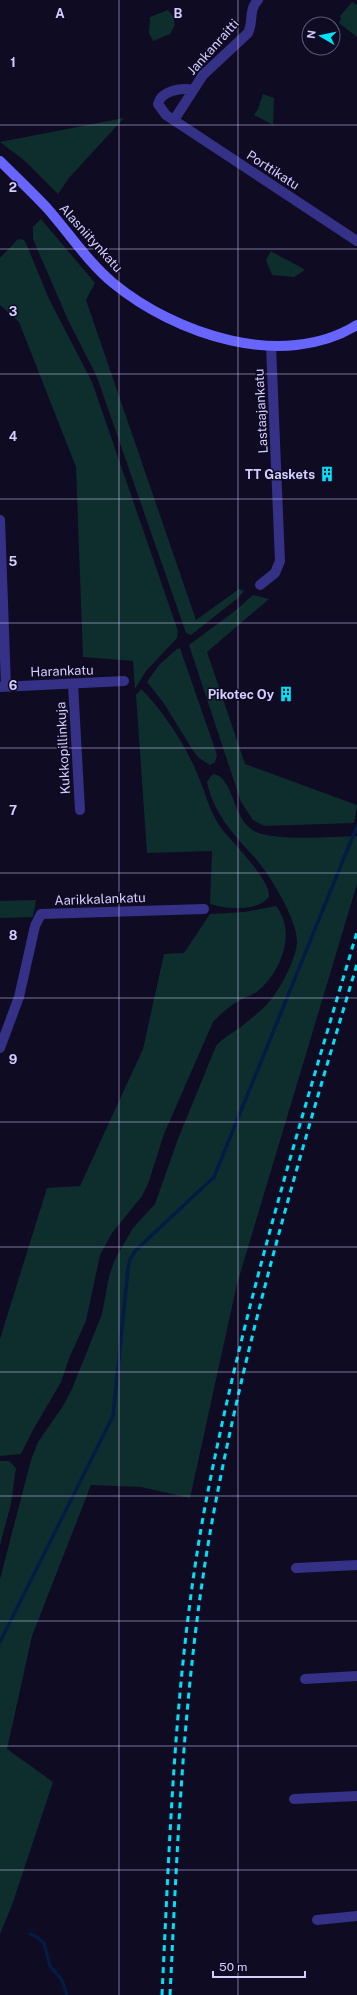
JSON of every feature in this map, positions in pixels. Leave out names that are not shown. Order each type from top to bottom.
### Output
[{"type":"street","name":"Jankanraitti","points":[[193,90],[179,90],[162,95],[158,104],[160,110],[174,120],[203,75],[248,33],[251,25],[251,10],[258,0]]},
{"type":"street","name":"Porttikatu","points":[[174,120],[357,242]]},
{"type":"street","name":"Alasniitynkatu","points":[[0,161],[46,207],[97,268],[142,304],[160,315],[205,333],[271,346],[317,342],[335,336],[357,325]]},
{"type":"street","name":"Lastaajankatu","points":[[260,585],[275,573],[280,561],[271,346]]},
{"type":"street","points":[[0,520],[3,687]]},
{"type":"street","name":"Harankatu","points":[[3,687],[124,681]]},
{"type":"street","name":"Kukkopillinkuja","points":[[73,684],[80,810]]},
{"type":"street","name":"Aarikkalankatu","points":[[0,1048],[19,997],[35,926],[41,914],[204,909]]},
{"type":"street","points":[[296,1568],[357,1565]]},
{"type":"street","points":[[305,1679],[357,1676]]},
{"type":"street","points":[[294,1799],[357,1796]]},
{"type":"street","points":[[317,1920],[357,1916]]},
{"type":"green space","points":[[352,2],[357,5],[357,37],[341,25],[340,16]]},
{"type":"green space","points":[[168,10],[173,16],[175,25],[170,34],[153,41],[149,33],[150,17]]},
{"type":"green space","points":[[263,94],[274,98],[273,125],[254,115],[258,109]]},
{"type":"green space","points":[[124,118],[68,179],[58,194],[25,161],[0,142]]},
{"type":"green space","points":[[41,219],[95,283],[86,300],[196,620],[239,589],[244,591],[238,598],[191,635],[186,633],[97,377],[68,320],[33,239],[33,227]]},
{"type":"green space","points":[[18,239],[24,240],[26,243],[49,299],[92,382],[178,631],[177,638],[146,671],[135,689],[133,661],[83,657],[76,467],[19,322],[0,305],[0,258]]},
{"type":"green space","points":[[271,251],[305,270],[294,277],[272,275],[266,260]]},
{"type":"green space","points":[[253,595],[269,599],[207,652],[245,764],[357,805],[354,823],[264,826],[253,820],[241,802],[189,645],[235,611]]},
{"type":"green space","points":[[180,648],[217,755],[215,762],[210,765],[199,758],[194,752],[163,702],[147,682],[159,665]]},
{"type":"green space","points":[[141,689],[158,708],[182,743],[202,784],[217,822],[258,871],[264,881],[269,897],[264,902],[241,908],[210,904],[212,851],[147,853],[136,695]]},
{"type":"green space","points":[[214,774],[221,777],[230,792],[242,819],[248,827],[256,832],[277,837],[320,838],[357,836],[357,884],[237,1284],[190,1498],[141,1487],[91,1485],[32,1636],[7,1749],[53,1782],[12,1905],[0,1934],[0,1579],[31,1460],[38,1442],[63,1406],[72,1389],[102,1314],[109,1277],[114,1261],[133,1228],[155,1204],[178,1139],[216,1046],[254,1016],[270,1001],[281,985],[295,955],[297,941],[296,932],[293,921],[282,898],[261,866],[226,823],[214,804],[207,782]]},
{"type":"green space","points":[[36,900],[33,917],[0,918],[0,901]]},
{"type":"green space","points":[[276,906],[282,916],[286,939],[284,951],[279,963],[266,983],[258,991],[234,1004],[213,1022],[164,1134],[148,1184],[142,1196],[112,1233],[100,1255],[86,1321],[70,1356],[61,1382],[21,1454],[0,1456],[0,1339],[47,1188],[80,1186],[143,1049],[164,954],[184,953],[210,914],[245,912]]},
{"type":"green space","points":[[0,1461],[9,1461],[16,1468],[11,1504],[0,1545]]},
{"type":"waterway","points":[[0,1642],[113,1416],[130,1259],[136,1250],[214,1177],[357,826]]},
{"type":"waterway","points":[[30,1934],[37,1937],[44,1943],[50,1966],[62,1980],[67,1995]]},
{"type":"railway","points":[[162,1995],[171,1813],[180,1692],[186,1632],[204,1512],[219,1438],[254,1292],[293,1148],[357,932]]},
{"type":"railway","points":[[170,1995],[176,1874],[189,1692],[204,1571],[214,1511],[228,1442],[260,1304],[297,1168],[357,964]]},
{"type":"place","name":"TT Gaskets","points":[[327,474]]},
{"type":"place","name":"Pikotec Oy","points":[[286,694]]}]
